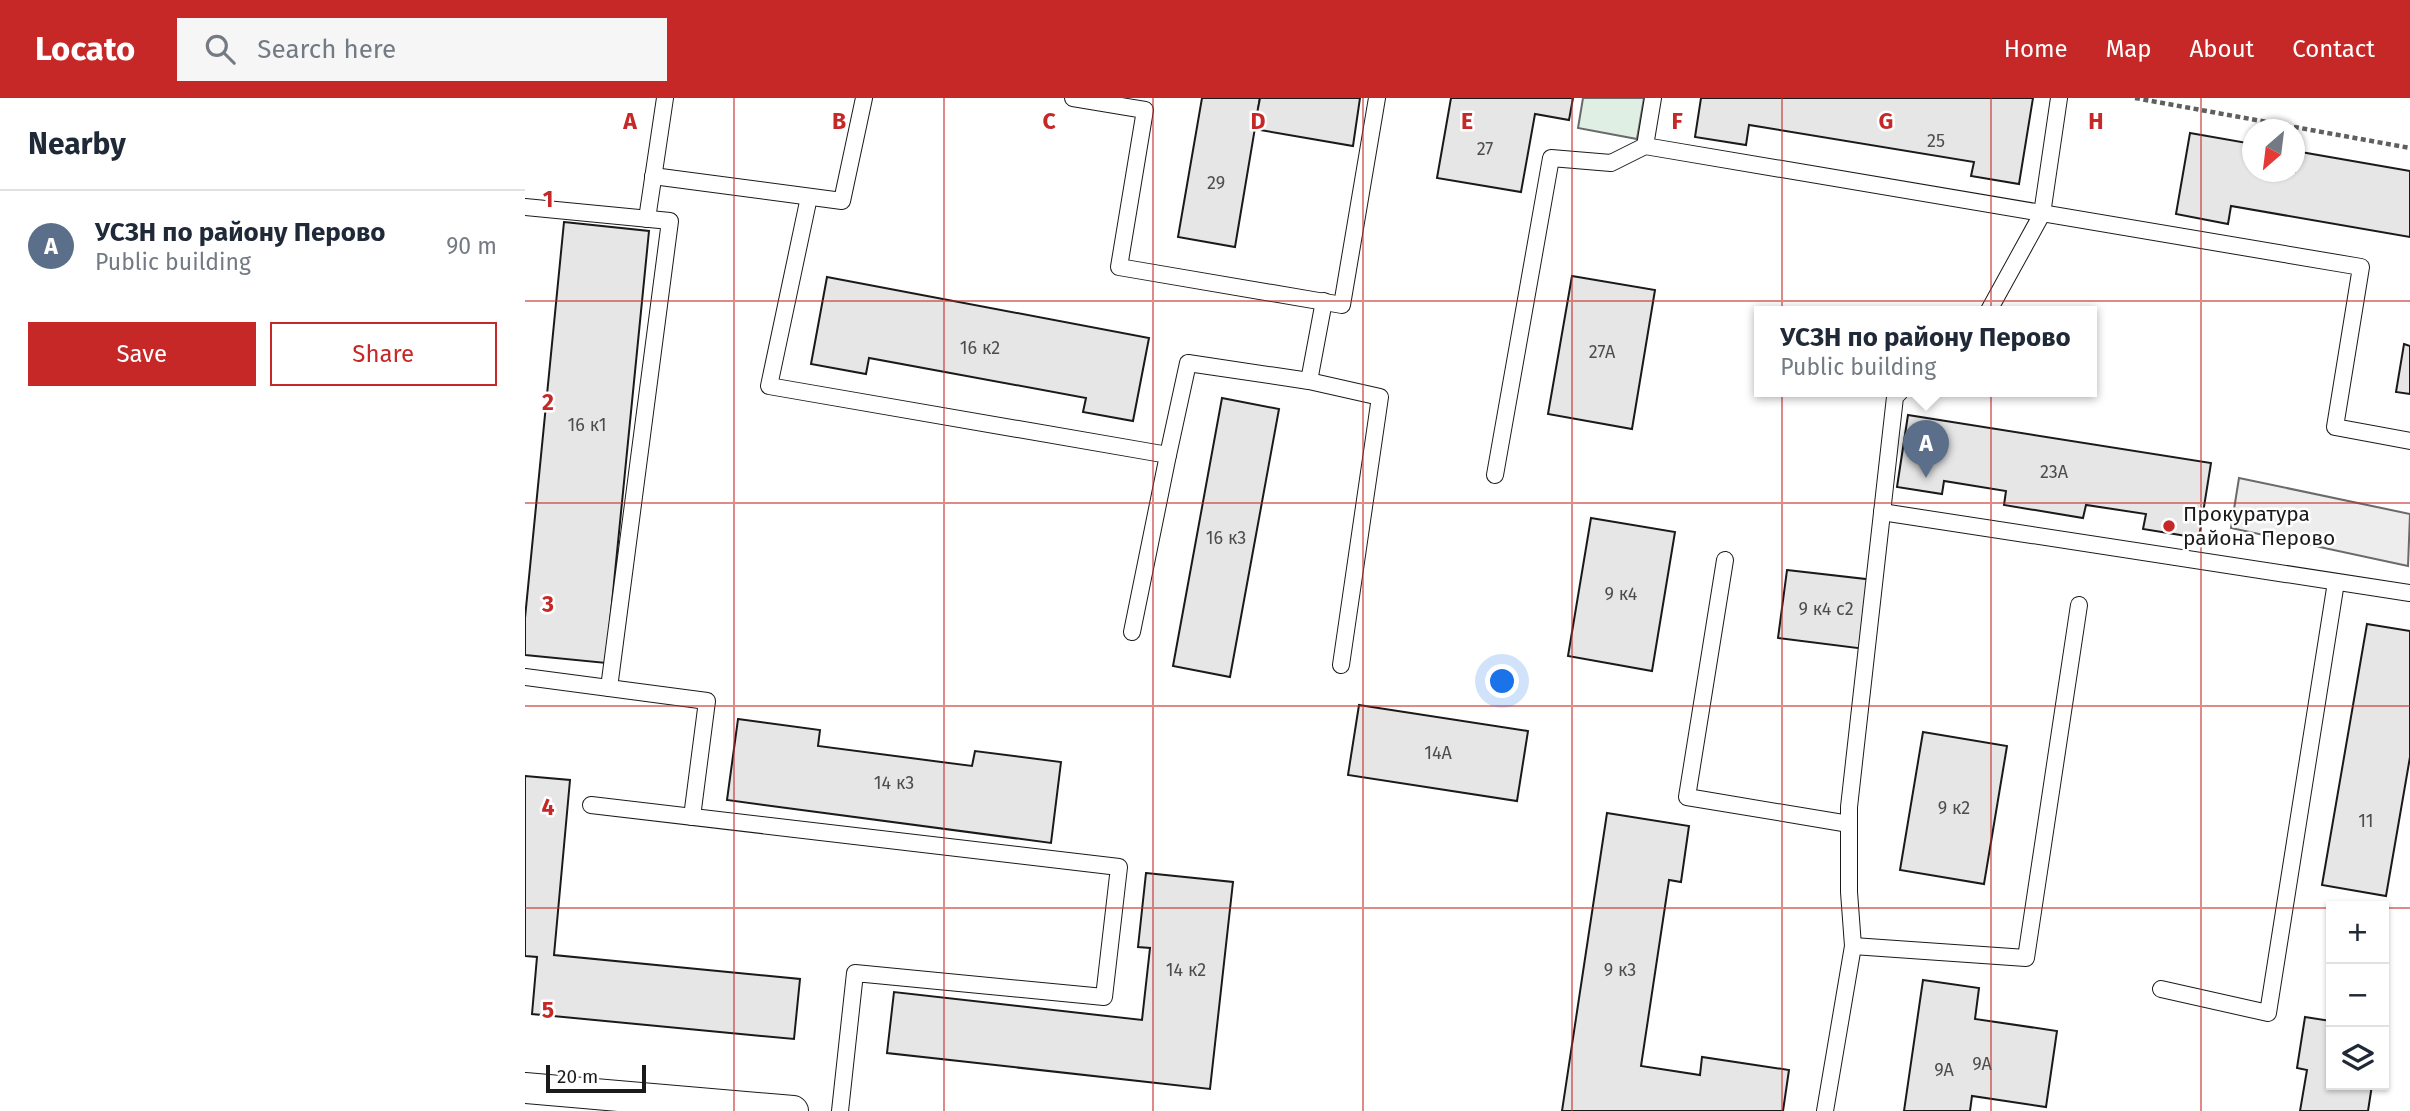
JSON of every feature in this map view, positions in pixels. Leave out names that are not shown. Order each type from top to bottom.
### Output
[{"type":"street","points":[[525,1088],[793,1111]]},
{"type":"lane","points":[[647,219],[665,98]]},
{"type":"lane","points":[[653,176],[842,201],[864,98]]},
{"type":"lane","points":[[1073,98],[1145,110],[1119,267],[1342,305],[1377,98]]},
{"type":"lane","points":[[1645,146],[1653,98]]},
{"type":"lane","points":[[1991,306],[2042,214],[2059,98]]},
{"type":"lane","points":[[1495,475],[1551,158],[1611,163],[1645,146],[2361,267],[2335,427],[2410,441]]},
{"type":"lane","points":[[809,197],[769,386],[1168,455]]},
{"type":"lane","points":[[525,206],[670,221],[609,688]]},
{"type":"lane","points":[[1309,382],[1324,301]]},
{"type":"lane","points":[[1132,632],[1188,363],[1309,382],[1380,397],[1341,665]]},
{"type":"lane","points":[[1825,1111],[1853,946],[1849,807],[1895,397]]},
{"type":"lane","points":[[1882,512],[2410,593]]},
{"type":"lane","points":[[1725,560],[1687,797],[1849,824]]},
{"type":"lane","points":[[2161,989],[2268,1013],[2336,582]]},
{"type":"lane","points":[[1853,946],[2026,958],[2079,606]]},
{"type":"lane","points":[[525,677],[708,701],[692,817]]},
{"type":"lane","points":[[591,805],[1119,867],[1104,997],[855,973],[840,1111]]},
{"type":"path","points":[[2135,98],[2410,148]]},
{"type":"green space","points":[[1583,98],[1644,98],[1637,139],[1578,128]]},
{"type":"shaded area","points":[[2239,478],[2410,514],[2408,566],[2231,528]]},
{"type":"building","points":[[1202,98],[1260,98],[1235,247],[1178,237]]},
{"type":"building","points":[[1260,98],[1360,98],[1353,146],[1254,129]]},
{"type":"building","points":[[1451,98],[1573,98],[1569,120],[1535,114],[1521,192],[1437,178]]},
{"type":"building","points":[[1701,98],[2033,98],[2019,184],[1971,176],[1974,162],[1749,125],[1746,145],[1695,137]]},
{"type":"building","points":[[2190,133],[2242,142],[2242,182],[2305,182],[2305,153],[2410,171],[2410,237],[2231,206],[2228,224],[2176,214]]},
{"type":"building","points":[[564,222],[649,231],[606,663],[525,655],[525,618]]},
{"type":"building","points":[[1572,276],[1655,290],[1632,429],[1548,414]]},
{"type":"building","points":[[827,277],[1149,338],[1133,421],[1083,412],[1086,398],[869,358],[866,374],[811,364]]},
{"type":"building","points":[[2404,344],[2410,346],[2410,394],[2396,392]]},
{"type":"building","points":[[1222,398],[1279,409],[1230,677],[1173,666]]},
{"type":"building","points":[[1908,415],[2211,463],[2199,538],[2143,529],[2146,514],[2086,505],[2083,518],[2004,505],[2006,491],[1944,481],[1942,494],[1897,487]]},
{"type":"building","points":[[1591,518],[1675,532],[1652,671],[1568,656]]},
{"type":"building","points":[[1787,570],[1874,580],[1865,649],[1778,638]]},
{"type":"building","points":[[2367,624],[2410,631],[2410,757],[2386,896],[2322,885]]},
{"type":"building","points":[[1359,705],[1528,731],[1517,801],[1348,775]]},
{"type":"building","points":[[738,719],[820,730],[818,746],[972,766],[975,751],[1061,762],[1051,843],[727,800]]},
{"type":"building","points":[[1923,732],[2007,746],[1984,884],[1900,870]]},
{"type":"building","points":[[525,776],[570,780],[554,955],[800,979],[794,1039],[532,1014],[537,957],[525,956]]},
{"type":"building","points":[[1607,813],[1689,826],[1681,882],[1669,880],[1641,1066],[1700,1075],[1702,1057],[1789,1070],[1783,1111],[1562,1111]]},
{"type":"building","points":[[1146,873],[1233,882],[1210,1089],[887,1053],[894,992],[1142,1020],[1150,948],[1138,947]]},
{"type":"building","points":[[1923,980],[1979,988],[1975,1019],[2057,1031],[2046,1107],[1972,1096],[1970,1111],[1904,1111]]},
{"type":"building","points":[[2305,1017],[2326,1020],[2326,1090],[2371,1090],[2368,1111],[2300,1111],[2307,1070],[2297,1068]]},
{"type":"place","name":"УСЗН по району Перово","points":[[1926,478]]},
{"type":"place","name":"Прокуратура района Перово","points":[[2169,526]]}]
